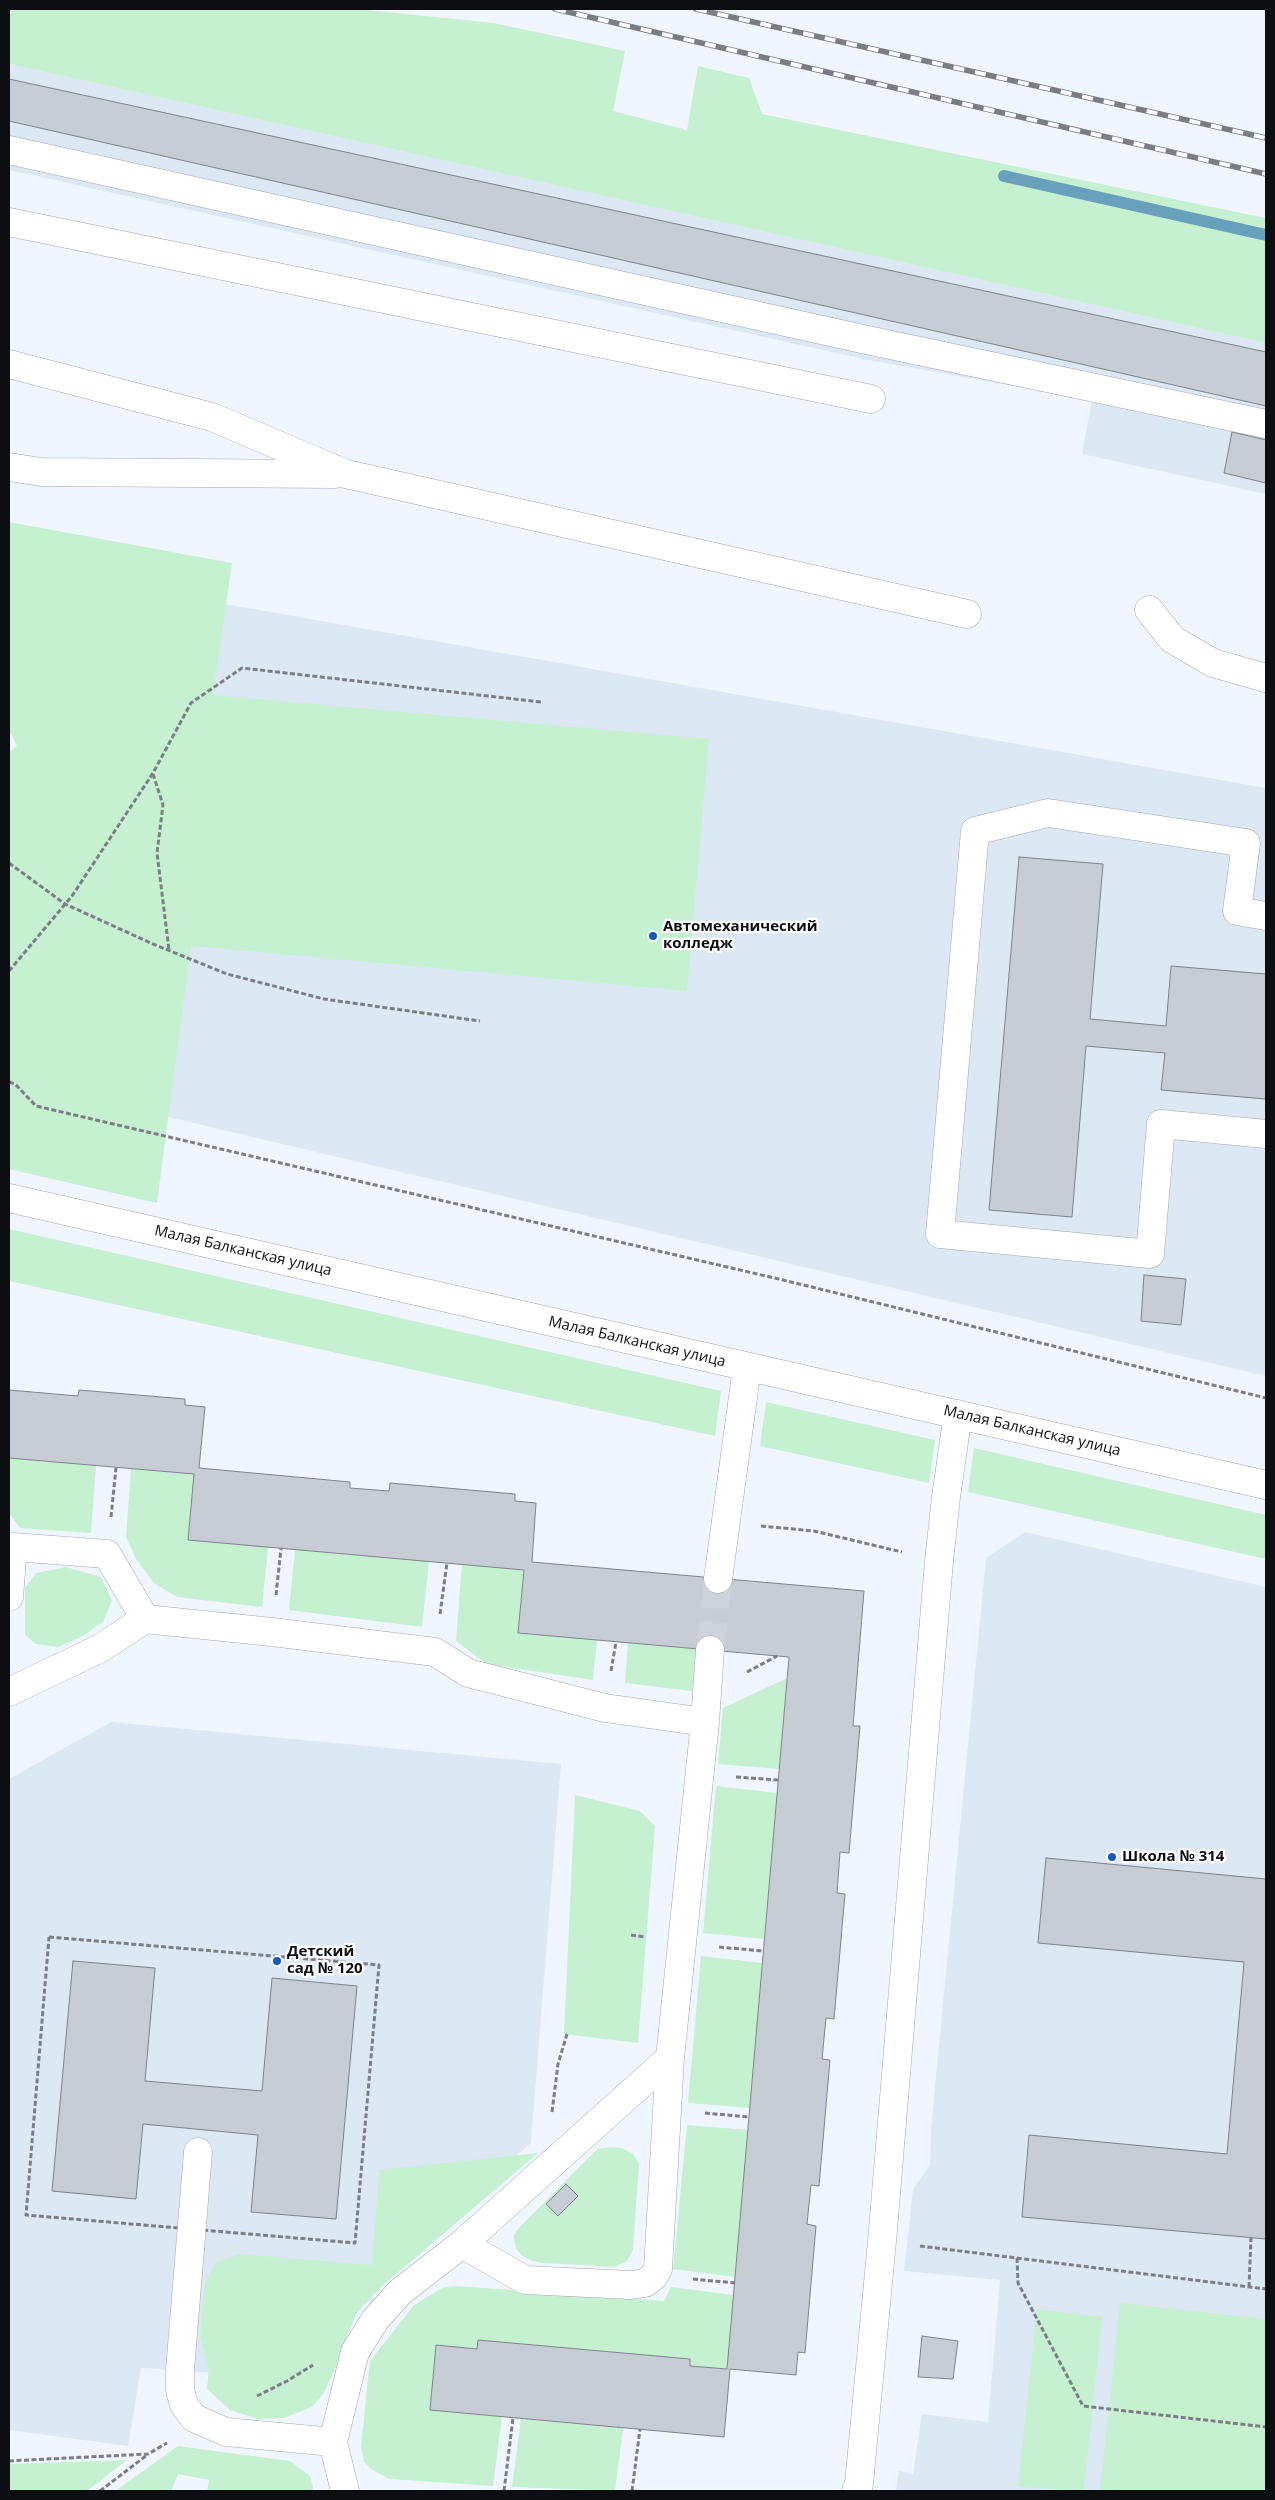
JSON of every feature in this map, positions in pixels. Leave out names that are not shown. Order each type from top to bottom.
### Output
[{"type":"street","points":[[9,150],[867,340],[1266,424]]},
{"type":"street","points":[[9,222],[871,400]]},
{"type":"street","points":[[9,364],[212,417],[346,474],[967,614]]},
{"type":"street","points":[[9,467],[41,472],[346,474]]},
{"type":"street","points":[[1149,610],[1172,639],[1213,663],[1266,678]]},
{"type":"street","points":[[1266,916],[1237,911],[1246,842],[1048,813],[975,832],[940,1234],[1150,1254],[1161,1124],[1266,1134]]},
{"type":"street","name":"Малая Балканская улица","points":[[9,1198],[1266,1485]]},
{"type":"street","points":[[718,1579],[747,1368]]},
{"type":"street","points":[[856,2491],[859,2484],[882,2241],[939,1561],[958,1414]]},
{"type":"street","points":[[9,1597],[13,1547],[107,1554],[145,1619]]},
{"type":"street","points":[[9,1692],[101,1648],[145,1619],[435,1652],[468,1673],[606,1708],[705,1722]]},
{"type":"street","points":[[462,2244],[525,2280],[631,2285],[645,2283],[654,2276],[658,2269],[670,2058],[705,1722],[710,1650]]},
{"type":"street","points":[[345,2491],[333,2442],[355,2352],[375,2320],[400,2292],[462,2244],[670,2058]]},
{"type":"street","points":[[198,2152],[180,2390],[184,2405],[194,2418],[226,2432],[333,2442]]},
{"type":"path","points":[[9,971],[65,904],[153,773],[191,702],[242,668],[541,702]]},
{"type":"path","points":[[153,773],[162,805],[157,853],[169,951]]},
{"type":"path","points":[[9,864],[65,904],[169,951],[227,974],[324,999],[480,1020]]},
{"type":"path","points":[[9,1082],[15,1084],[36,1106],[783,1280],[1266,1398]]},
{"type":"path","points":[[107,1554],[116,1468]]},
{"type":"path","points":[[755,1525],[814,1531],[904,1552]]},
{"type":"path","points":[[272,1632],[281,1549]]},
{"type":"path","points":[[435,1652],[447,1563]]},
{"type":"path","points":[[50,1937],[379,1965],[355,2243],[192,2229],[26,2215],[50,1937]]},
{"type":"path","points":[[546,2170],[558,2064],[566,2034]]},
{"type":"path","points":[[666,2109],[749,2117]]},
{"type":"path","points":[[1249,2288],[1251,2238]]},
{"type":"path","points":[[882,2241],[1266,2289]]},
{"type":"path","points":[[1017,2258],[1018,2283],[1084,2406],[1266,2426]]},
{"type":"path","points":[[255,2398],[287,2382],[319,2361]]},
{"type":"path","points":[[100,2491],[148,2454],[174,2439],[194,2418]]},
{"type":"path","points":[[504,2491],[513,2418]]},
{"type":"path","points":[[632,2491],[640,2429]]},
{"type":"path","points":[[9,2461],[148,2454]]},
{"type":"shaded area","points":[[9,64],[1266,343],[1266,494],[1082,454],[1092,400],[868,360],[9,170]]},
{"type":"shaded area","name":"Автомеханический колледж","points":[[67,576],[1266,788],[1266,1376],[28,1084]]},
{"type":"shaded area","name":"Школа № 314","points":[[1025,1532],[1266,1587],[1266,2491],[896,2491],[899,2471],[913,2474],[922,2414],[988,2422],[1000,2280],[904,2271],[913,2189],[930,2165],[931,2128],[986,1558]]},
{"type":"shaded area","name":"Детский сад № 120","points":[[111,1722],[561,1764],[531,2143],[260,2376],[141,2368],[128,2446],[9,2430],[9,1779]]},
{"type":"green space","points":[[9,9],[358,9],[494,23],[625,51],[613,111],[687,130],[698,66],[749,78],[762,114],[1266,218],[1266,343],[9,64]]},
{"type":"green space","points":[[9,522],[232,563],[213,695],[709,739],[687,991],[191,946],[157,1203],[9,1169],[9,752],[17,746],[9,730]]},
{"type":"green space","points":[[9,1229],[721,1391],[715,1436],[9,1281]]},
{"type":"green space","points":[[766,1402],[935,1440],[929,1483],[760,1446]]},
{"type":"green space","points":[[974,1448],[1266,1515],[1266,1559],[968,1492]]},
{"type":"green space","points":[[9,1458],[96,1466],[91,1533],[20,1528],[9,1513]]},
{"type":"green space","points":[[131,1469],[194,1474],[188,1540],[268,1547],[262,1607],[177,1597],[154,1583],[136,1559],[126,1536]]},
{"type":"green space","points":[[295,1550],[429,1561],[422,1627],[289,1610]]},
{"type":"green space","points":[[462,1564],[524,1570],[518,1633],[597,1640],[593,1680],[486,1664],[456,1641]]},
{"type":"green space","points":[[66,1567],[101,1577],[112,1601],[103,1622],[81,1637],[58,1647],[36,1644],[25,1635],[25,1588],[36,1573]]},
{"type":"green space","points":[[628,1643],[698,1649],[692,1691],[625,1683]]},
{"type":"green space","points":[[787,1678],[779,1769],[718,1764],[723,1708]]},
{"type":"green space","points":[[716,1786],[777,1793],[764,1939],[703,1933]]},
{"type":"green space","points":[[575,1795],[640,1811],[655,1826],[638,2043],[564,2034]]},
{"type":"green space","points":[[701,1956],[762,1963],[750,2108],[688,2103]]},
{"type":"green space","points":[[687,2125],[748,2130],[735,2277],[673,2269]]},
{"type":"green space","points":[[622,2148],[633,2154],[639,2163],[633,2250],[627,2261],[615,2267],[542,2263],[524,2257],[517,2250],[514,2241],[514,2235],[518,2229],[598,2149]]},
{"type":"green space","points":[[538,2153],[381,2287],[356,2314],[333,2374],[323,2394],[312,2407],[284,2418],[258,2419],[230,2410],[207,2389],[209,2369],[200,2336],[205,2283],[216,2262],[240,2254],[372,2265],[379,2170]]},
{"type":"green space","points":[[457,2286],[664,2301],[671,2287],[734,2295],[727,2369],[690,2366],[690,2359],[478,2340],[477,2349],[436,2345],[430,2410],[502,2417],[493,2486],[389,2479],[371,2469],[364,2462],[361,2446],[370,2361],[414,2305],[442,2288]]},
{"type":"green space","points":[[1120,2303],[1266,2319],[1266,2491],[1100,2491]]},
{"type":"green space","points":[[1037,2309],[1102,2317],[1084,2491],[1018,2487]]},
{"type":"green space","points":[[521,2419],[623,2428],[615,2491],[512,2487]]},
{"type":"green space","points":[[178,2446],[290,2461],[310,2476],[314,2491],[207,2491],[209,2480],[178,2474],[171,2491],[115,2491]]},
{"type":"green space","points":[[127,2460],[87,2491],[9,2491],[9,2464]]},
{"type":"building","points":[[9,79],[1266,352],[1266,406],[9,121]]},
{"type":"building","points":[[1232,432],[1266,440],[1266,483],[1224,473]]},
{"type":"building","points":[[1019,857],[1103,864],[1090,1019],[1166,1026],[1171,966],[1266,974],[1266,1099],[1161,1090],[1165,1053],[1086,1046],[1072,1217],[989,1210]]},
{"type":"building","points":[[1144,1275],[1186,1279],[1181,1325],[1141,1321]]},
{"type":"building","points":[[9,1390],[78,1396],[79,1390],[185,1399],[185,1405],[205,1407],[199,1468],[350,1482],[350,1488],[389,1491],[390,1483],[515,1494],[515,1501],[536,1503],[532,1562],[864,1591],[853,1726],[860,1726],[849,1853],[840,1852],[837,1893],[845,1894],[834,2019],[826,2018],[822,2059],[830,2060],[819,2186],[811,2185],[807,2224],[816,2226],[805,2353],[798,2352],[796,2375],[730,2369],[724,2437],[430,2410],[436,2345],[477,2349],[478,2340],[690,2359],[690,2366],[727,2369],[789,1657],[518,1633],[524,1570],[188,1540],[194,1474],[9,1458]]},
{"type":"building","points":[[1046,1858],[1266,1879],[1266,2239],[1022,2217],[1029,2135],[1227,2154],[1244,1962],[1038,1943]]},
{"type":"building","points":[[73,1961],[155,1968],[145,2081],[262,2091],[272,1978],[357,1986],[336,2219],[251,2212],[258,2135],[143,2124],[136,2199],[52,2191]]},
{"type":"building","points":[[566,2184],[578,2196],[558,2216],[546,2204]]},
{"type":"building","points":[[922,2336],[958,2341],[953,2379],[918,2377]]},
{"type":"waterway","points":[[1004,176],[1266,235]]},
{"type":"tunnel","points":[[710,1650],[718,1579]]},
{"type":"railway","points":[[555,9],[1266,174]]},
{"type":"railway","points":[[696,9],[1266,138]]},
{"type":"place","name":"Автомеханический колледж","points":[[653,936]]},
{"type":"place","name":"Школа № 314","points":[[1112,1857]]},
{"type":"place","name":"Детский сад № 120","points":[[277,1961]]}]
